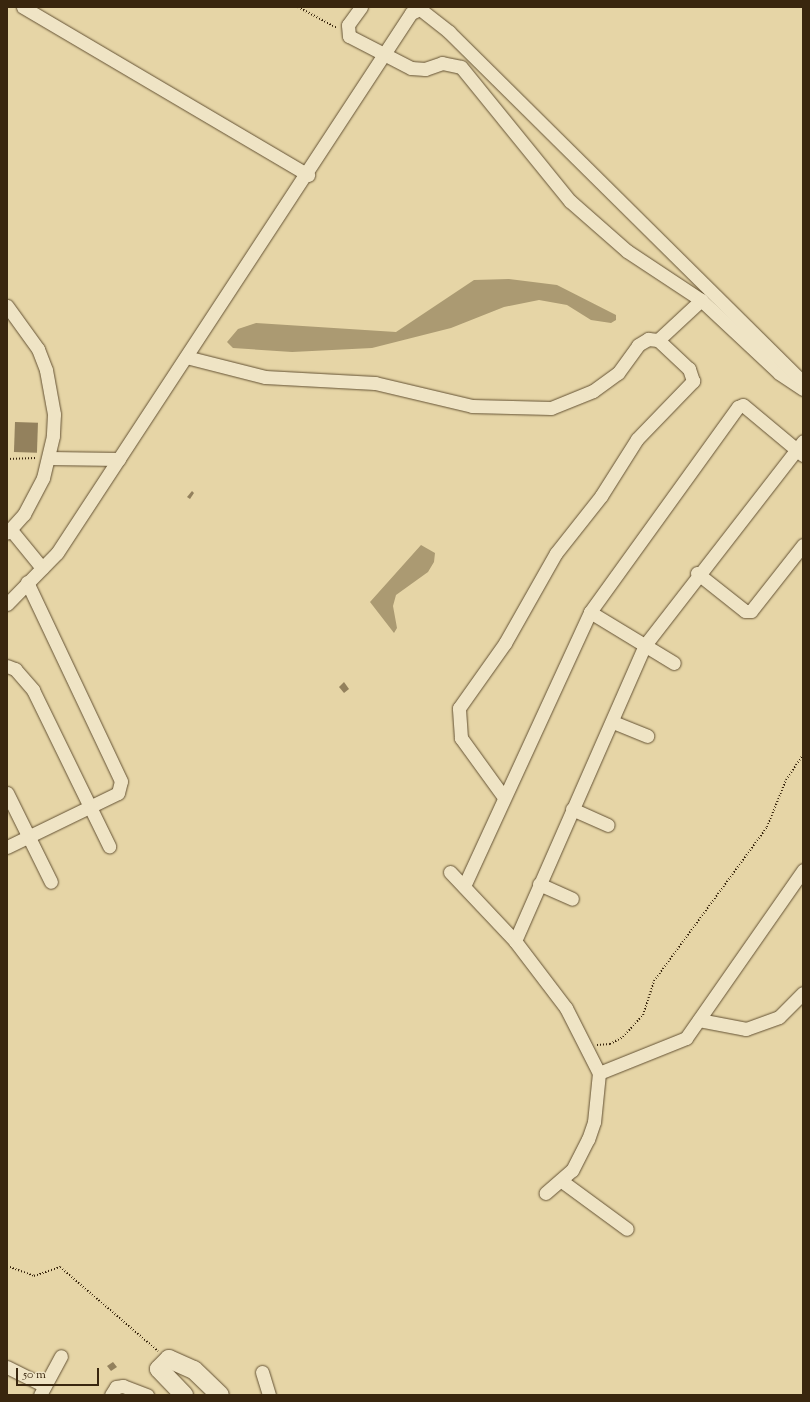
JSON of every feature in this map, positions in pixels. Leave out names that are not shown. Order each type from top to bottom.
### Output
[{"type":"street","points":[[23,7],[308,175]]},
{"type":"street","points":[[361,7],[346,33],[384,55],[411,68],[425,69],[442,64],[461,67],[570,201],[627,251],[701,300],[779,374],[803,389]]},
{"type":"street","points":[[7,604],[26,582],[57,553],[308,175],[411,13],[420,9],[429,14],[803,382]]},
{"type":"street","points":[[658,340],[701,300]]},
{"type":"street","points":[[7,306],[27,330],[46,370],[54,414],[49,458],[35,496],[9,531],[42,568]]},
{"type":"street","points":[[186,357],[265,378],[375,382],[472,406],[532,410],[580,399],[618,373],[638,345],[648,339],[658,340],[689,369],[693,380],[637,439],[601,496],[556,553],[505,643],[459,708],[462,738],[503,796]]},
{"type":"street","points":[[465,884],[503,796],[590,612],[738,407],[743,406],[801,448],[697,573],[645,645],[613,722],[572,809],[515,941]]},
{"type":"street","points":[[49,458],[119,459]]},
{"type":"street","points":[[697,573],[745,611],[750,611],[798,561],[803,545]]},
{"type":"street","points":[[7,847],[89,804],[118,793],[120,780],[26,582]]},
{"type":"street","points":[[590,612],[674,663]]},
{"type":"street","points":[[7,666],[15,669],[33,690],[108,846]]},
{"type":"street","points":[[613,722],[647,736]]},
{"type":"street","points":[[7,793],[27,837],[51,882]]},
{"type":"street","points":[[572,809],[608,825]]},
{"type":"street","points":[[599,1073],[686,1038],[803,870]]},
{"type":"street","points":[[450,872],[465,884],[515,941],[566,1008],[599,1073],[594,1122],[578,1160],[563,1182],[546,1193]]},
{"type":"street","points":[[539,884],[572,899]]},
{"type":"street","points":[[698,1020],[746,1029],[779,1017],[803,993]]},
{"type":"street","points":[[563,1182],[627,1229]]},
{"type":"street","points":[[7,1367],[42,1391],[61,1356]]},
{"type":"street","points":[[184,1395],[159,1369],[169,1359],[194,1370],[220,1395]]},
{"type":"street","points":[[262,1372],[269,1395]]},
{"type":"street","points":[[112,1395],[116,1387],[123,1386],[147,1395]]},
{"type":"path","points":[[298,7],[346,33]]},
{"type":"path","points":[[7,459],[49,458]]},
{"type":"path","points":[[584,1044],[610,1044],[623,1037],[643,1015],[654,981],[767,827],[786,780],[803,755]]},
{"type":"path","points":[[7,1266],[34,1276],[60,1267],[134,1334],[169,1359]]},
{"type":"shaded area","points":[[509,279],[557,285],[616,315],[616,320],[611,323],[591,320],[567,305],[539,300],[504,307],[451,328],[372,348],[292,352],[233,348],[227,342],[238,329],[256,323],[396,332],[474,280]]},
{"type":"shaded area","points":[[421,545],[435,553],[434,562],[428,572],[396,595],[393,606],[397,628],[394,633],[370,602]]},
{"type":"building","points":[[15,422],[38,423],[37,453],[14,452]]},
{"type":"building","points":[[192,491],[194,493],[190,499],[187,497]]},
{"type":"building","points":[[344,682],[349,689],[344,693],[339,687]]},
{"type":"building","points":[[113,1362],[117,1367],[111,1371],[107,1366]]}]
